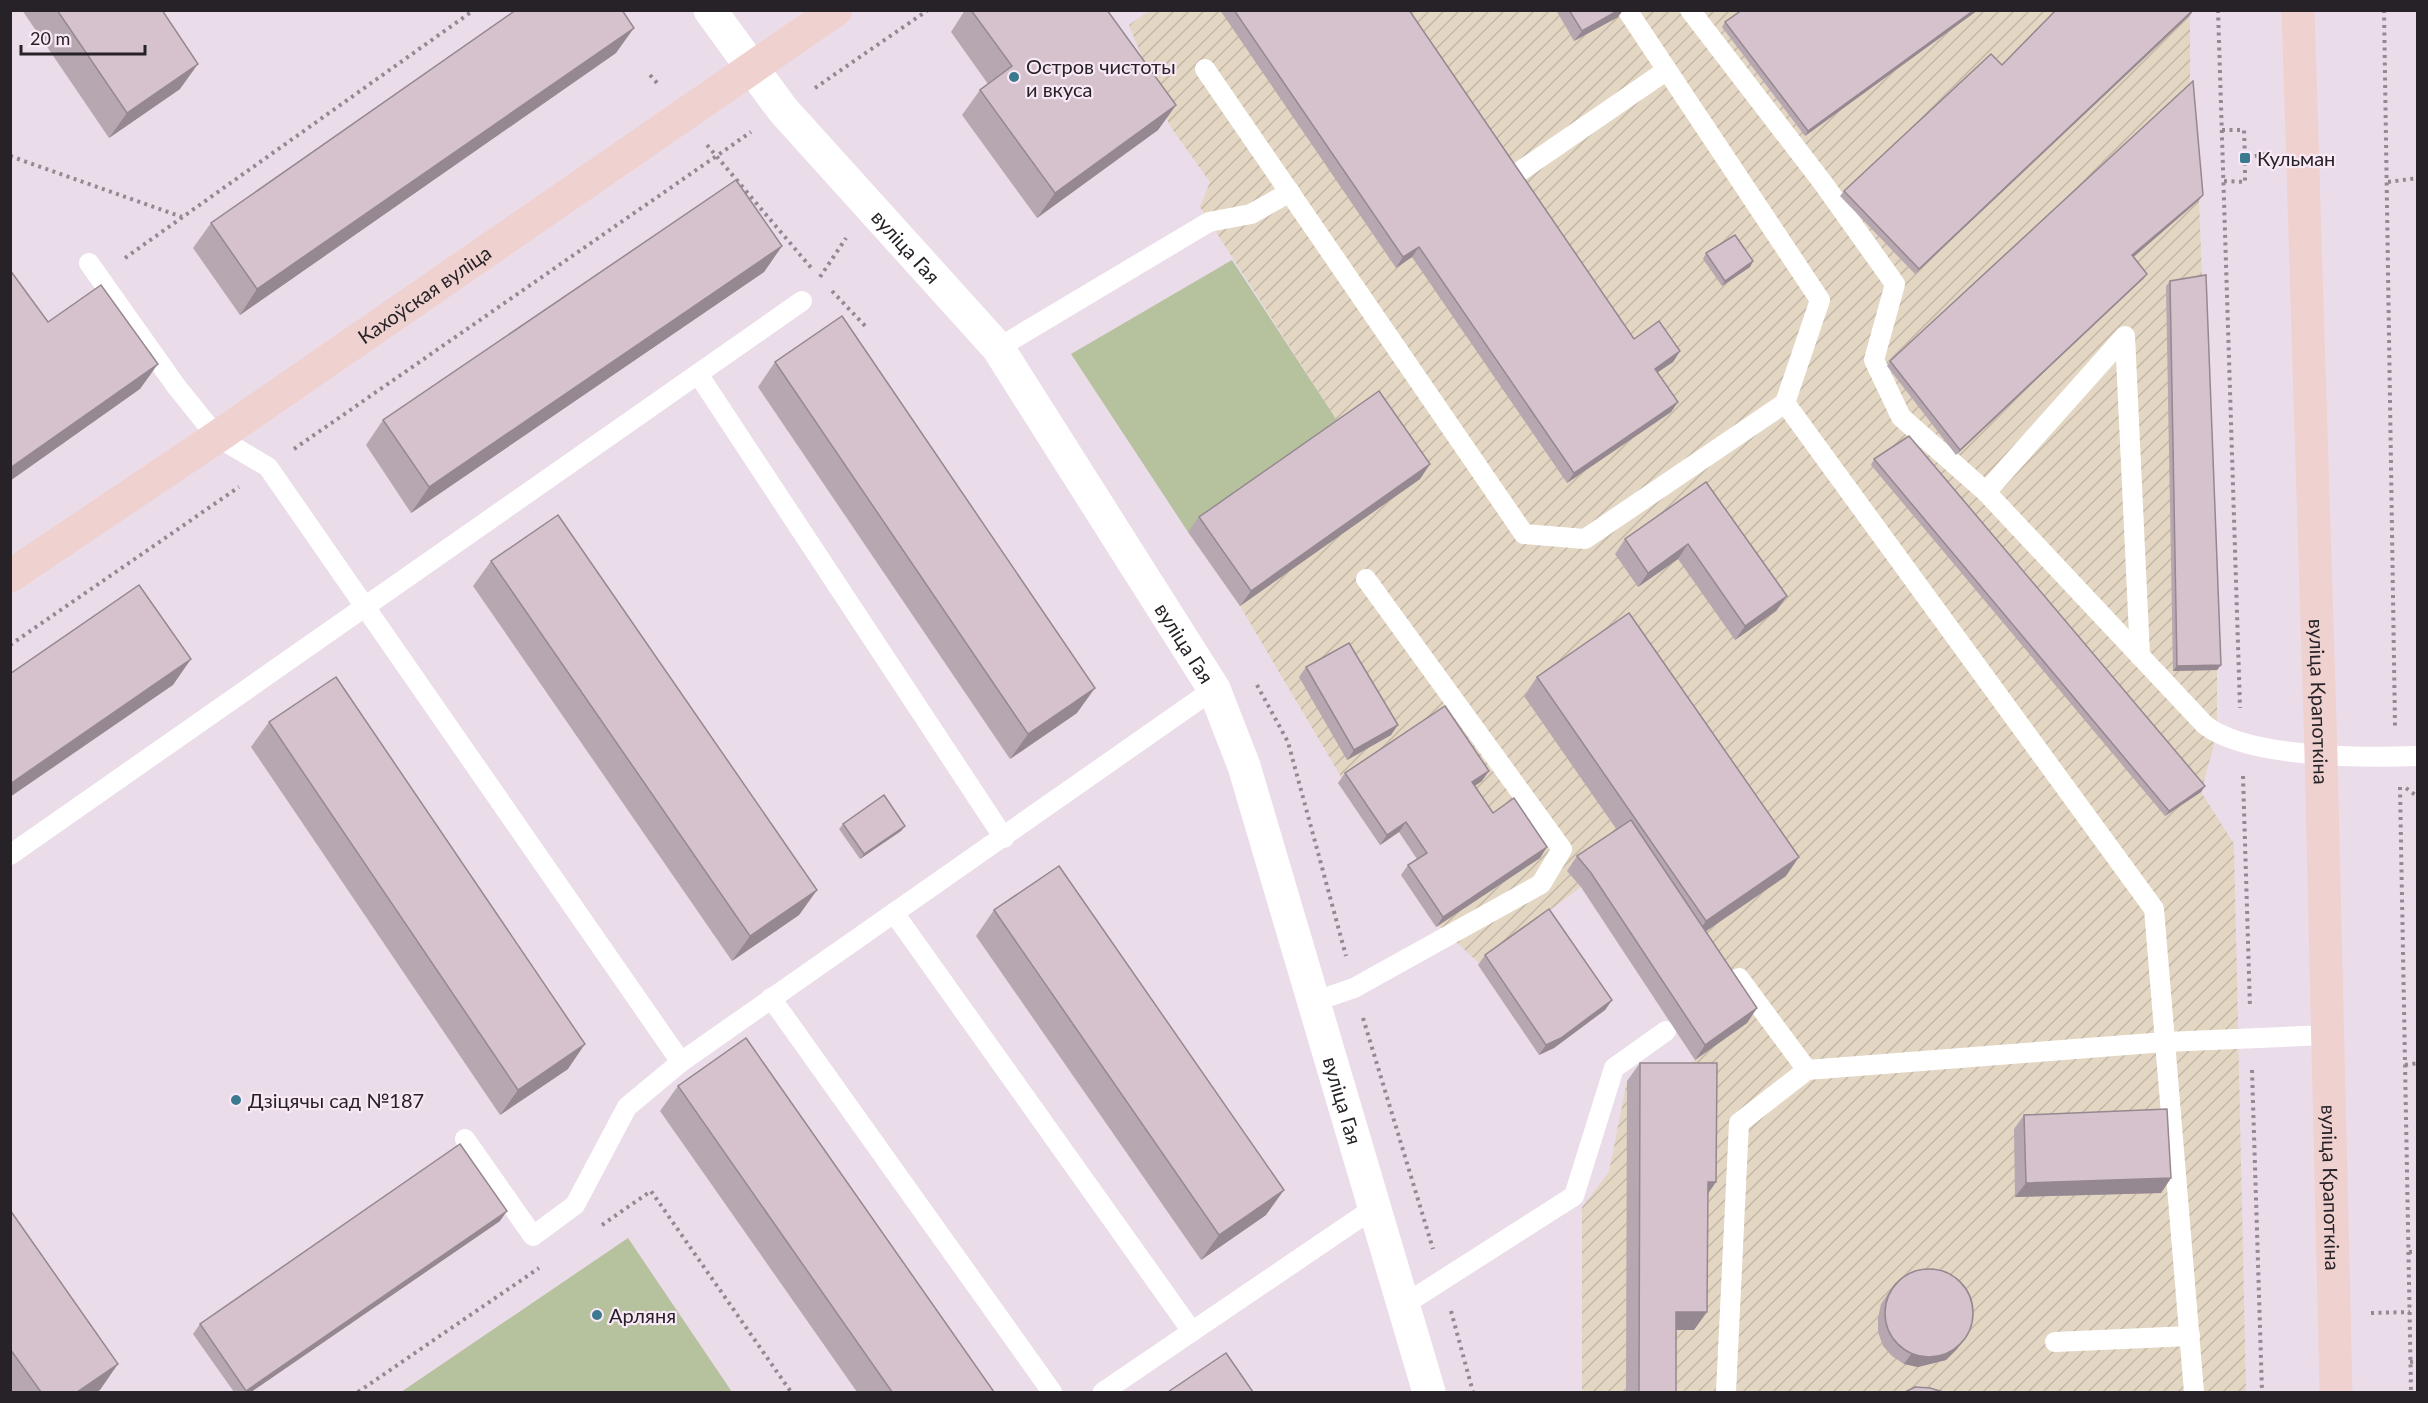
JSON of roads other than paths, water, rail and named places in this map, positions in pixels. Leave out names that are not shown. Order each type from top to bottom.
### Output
[{"type":"main road","name":"Кахоўская вуліца","points":[[10,576],[217,437],[836,10]]},
{"type":"main road","name":"вуліца Крапоткіна","points":[[2298,10],[2336,1392]]},
{"type":"street","name":"вуліца Гая","points":[[710,10],[783,110],[998,348],[1214,689],[1244,766],[1430,1392]]},
{"type":"lane","points":[[1205,69],[1524,534],[1585,539],[1785,403],[1820,300],[1628,10]]},
{"type":"lane","points":[[1690,10],[1824,183],[1895,284],[1874,360],[1901,417],[1986,492],[2205,725],[2217,734],[2241,743],[2320,754],[2418,756]]},
{"type":"lane","points":[[1519,172],[1667,70]]},
{"type":"lane","points":[[998,348],[1209,222],[1251,214],[1290,192]]},
{"type":"lane","points":[[95,270],[176,386],[217,437],[268,467],[681,1062]]},
{"type":"lane","points":[[10,855],[802,301]]},
{"type":"lane","points":[[1986,492],[2125,336],[2140,656]]},
{"type":"lane","points":[[698,374],[1004,838]]},
{"type":"lane","points":[[1785,403],[2154,909],[2194,1392]]},
{"type":"lane","points":[[1313,1002],[1354,988],[1541,884],[1562,849],[1366,579]]},
{"type":"lane","points":[[465,1139],[533,1236],[574,1205],[627,1107],[681,1062],[1214,689]]},
{"type":"lane","points":[[894,913],[1191,1330]]},
{"type":"lane","points":[[1739,978],[1808,1070]]},
{"type":"lane","points":[[771,998],[1052,1392]]},
{"type":"lane","points":[[1405,1304],[1574,1196],[1614,1068],[1666,1031]]},
{"type":"lane","points":[[1726,1392],[1739,1124],[1808,1070],[2165,1042],[2326,1035]]},
{"type":"lane","points":[[1103,1392],[1191,1330],[1374,1208]]},
{"type":"lane","points":[[2055,1342],[2190,1336]]},
{"type":"place","name":"Остров чистоты и вкуса","points":[[1014,77]]},
{"type":"place","name":"Кульман","points":[[2245,158]]},
{"type":"place","name":"Дзіцячы сад №187","points":[[236,1100]]},
{"type":"place","name":"Арляня","points":[[597,1315]]}]
